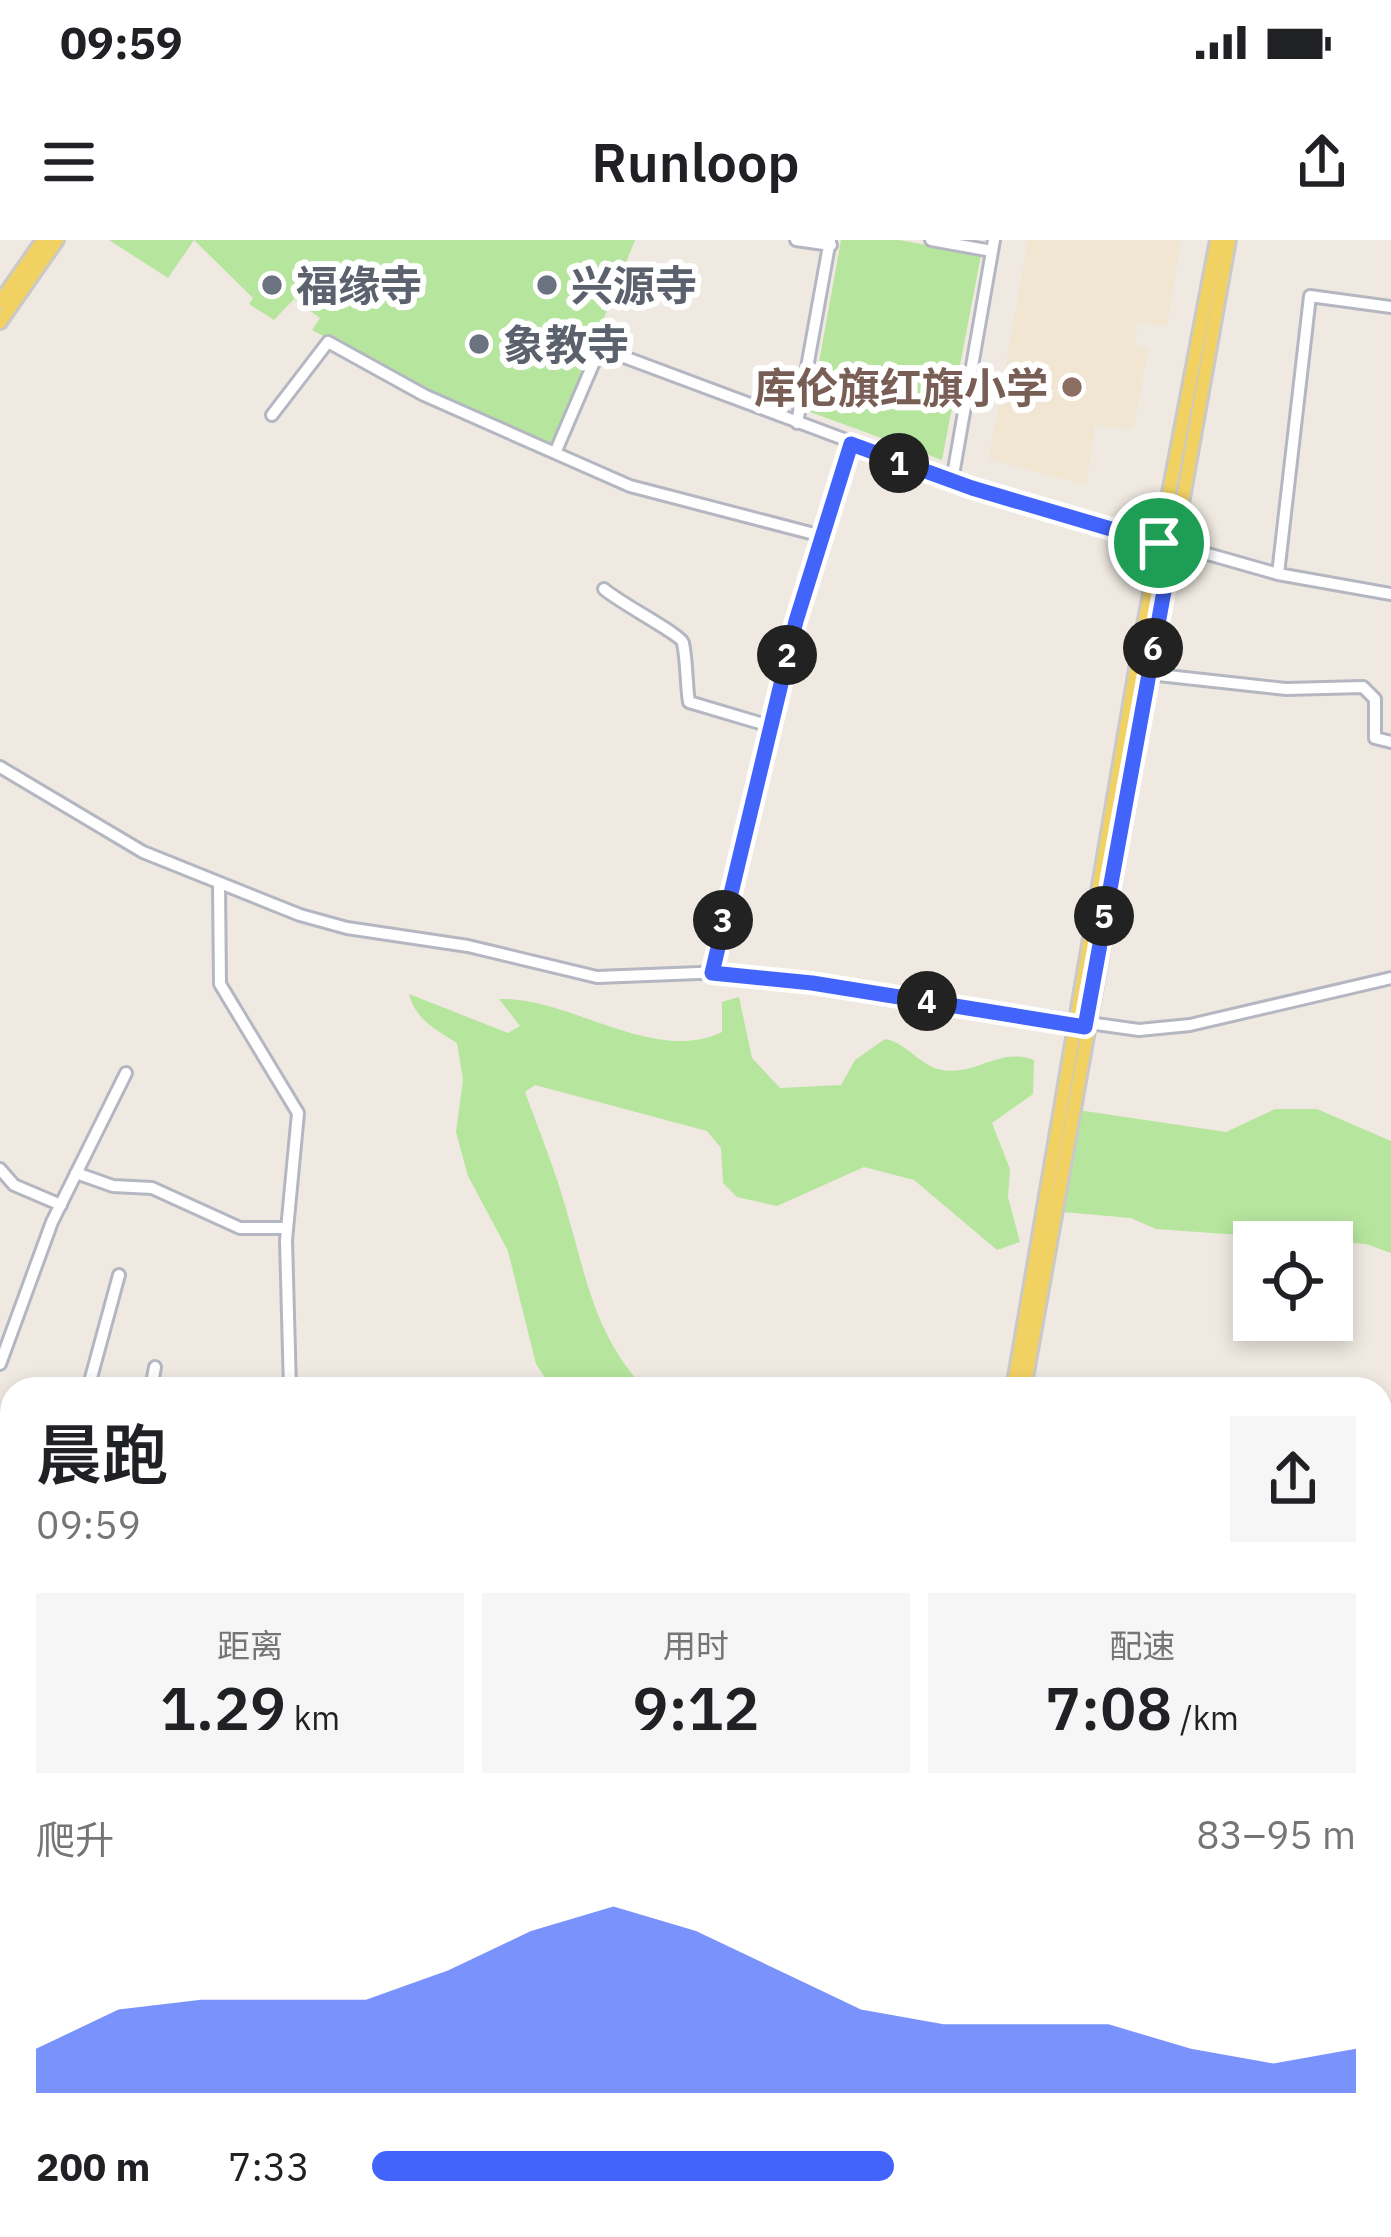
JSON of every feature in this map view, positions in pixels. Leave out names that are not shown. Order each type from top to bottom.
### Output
[{"type":"main road","points":[[0,302],[43,240]]},
{"type":"main road","points":[[0,322],[57,240]]},
{"type":"main road","points":[[1015,1377],[1217,240]]},
{"type":"main road","points":[[1026,1377],[1080,1026],[1148,674],[1166,545],[1229,240]]},
{"type":"street","points":[[796,240],[830,242],[797,424]]},
{"type":"street","points":[[931,240],[993,245],[952,481]]},
{"type":"street","points":[[1278,574],[1310,296],[1391,308]]},
{"type":"street","points":[[272,415],[328,342],[424,395],[630,486],[822,536]]},
{"type":"street","points":[[555,453],[600,348],[952,481],[1278,574],[1391,594]]},
{"type":"street","points":[[712,973],[770,726],[851,444]]},
{"type":"street","points":[[604,589],[648,622],[677,632],[683,640],[689,702],[770,726]]},
{"type":"street","points":[[1148,674],[1286,689],[1363,687],[1375,698],[1376,738],[1391,742]]},
{"type":"street","points":[[0,767],[143,852],[318,921],[468,946],[578,974],[712,973],[812,983],[1080,1026],[1139,1030],[1190,1025],[1391,978]]},
{"type":"street","points":[[219,884],[220,985],[298,1113],[286,1228],[290,1377]]},
{"type":"street","points":[[0,1364],[61,1205],[126,1073]]},
{"type":"street","points":[[76,1173],[113,1186],[152,1188],[240,1228],[286,1228]]},
{"type":"street","points":[[3,1179],[61,1205]]},
{"type":"street","points":[[91,1377],[118,1276]]},
{"type":"street","points":[[153,1377],[155,1366]]},
{"type":"shaded area","name":"库伦旗红旗小学","points":[[1028,240],[1181,240],[1167,326],[1138,322],[1135,345],[1149,348],[1133,430],[1095,425],[1086,485],[989,459]]},
{"type":"green space","points":[[109,240],[194,240],[168,278]]},
{"type":"green space","points":[[194,240],[635,240],[553,446],[449,402],[312,330],[320,318],[294,299],[274,320],[249,304],[253,298]]},
{"type":"green space","points":[[841,240],[899,240],[981,255],[942,460],[810,412]]},
{"type":"green space","points":[[409,994],[508,1033],[520,1026],[499,999],[555,1008],[641,1036],[696,1040],[722,1032],[722,1002],[739,997],[752,1058],[780,1088],[841,1085],[855,1060],[885,1039],[942,1070],[1010,1057],[1034,1060],[1033,1094],[992,1123],[1010,1169],[1008,1197],[1020,1242],[997,1250],[914,1180],[864,1167],[777,1206],[737,1197],[723,1183],[721,1148],[707,1131],[535,1085],[525,1092],[557,1179],[594,1305],[614,1348],[635,1377],[545,1377],[536,1364],[508,1251],[468,1176],[456,1132],[463,1080],[457,1043],[421,1017]]},
{"type":"green space","points":[[1275,1109],[1317,1109],[1391,1141],[1391,1253],[1353,1243],[1353,1221],[1233,1221],[1233,1234],[1156,1229],[1131,1218],[1063,1212],[1078,1110],[1226,1132]]},
{"type":"place","name":"福缘寺","points":[[272,285]]},
{"type":"place","name":"兴源寺","points":[[547,285]]},
{"type":"place","name":"象教寺","points":[[479,344]]},
{"type":"place","name":"库伦旗红旗小学","points":[[1072,387]]},
{"type":"route","points":[[851,444],[972,488],[1159,543],[1172,547],[1085,1027],[812,983],[712,973],[796,621],[851,444]]}]
